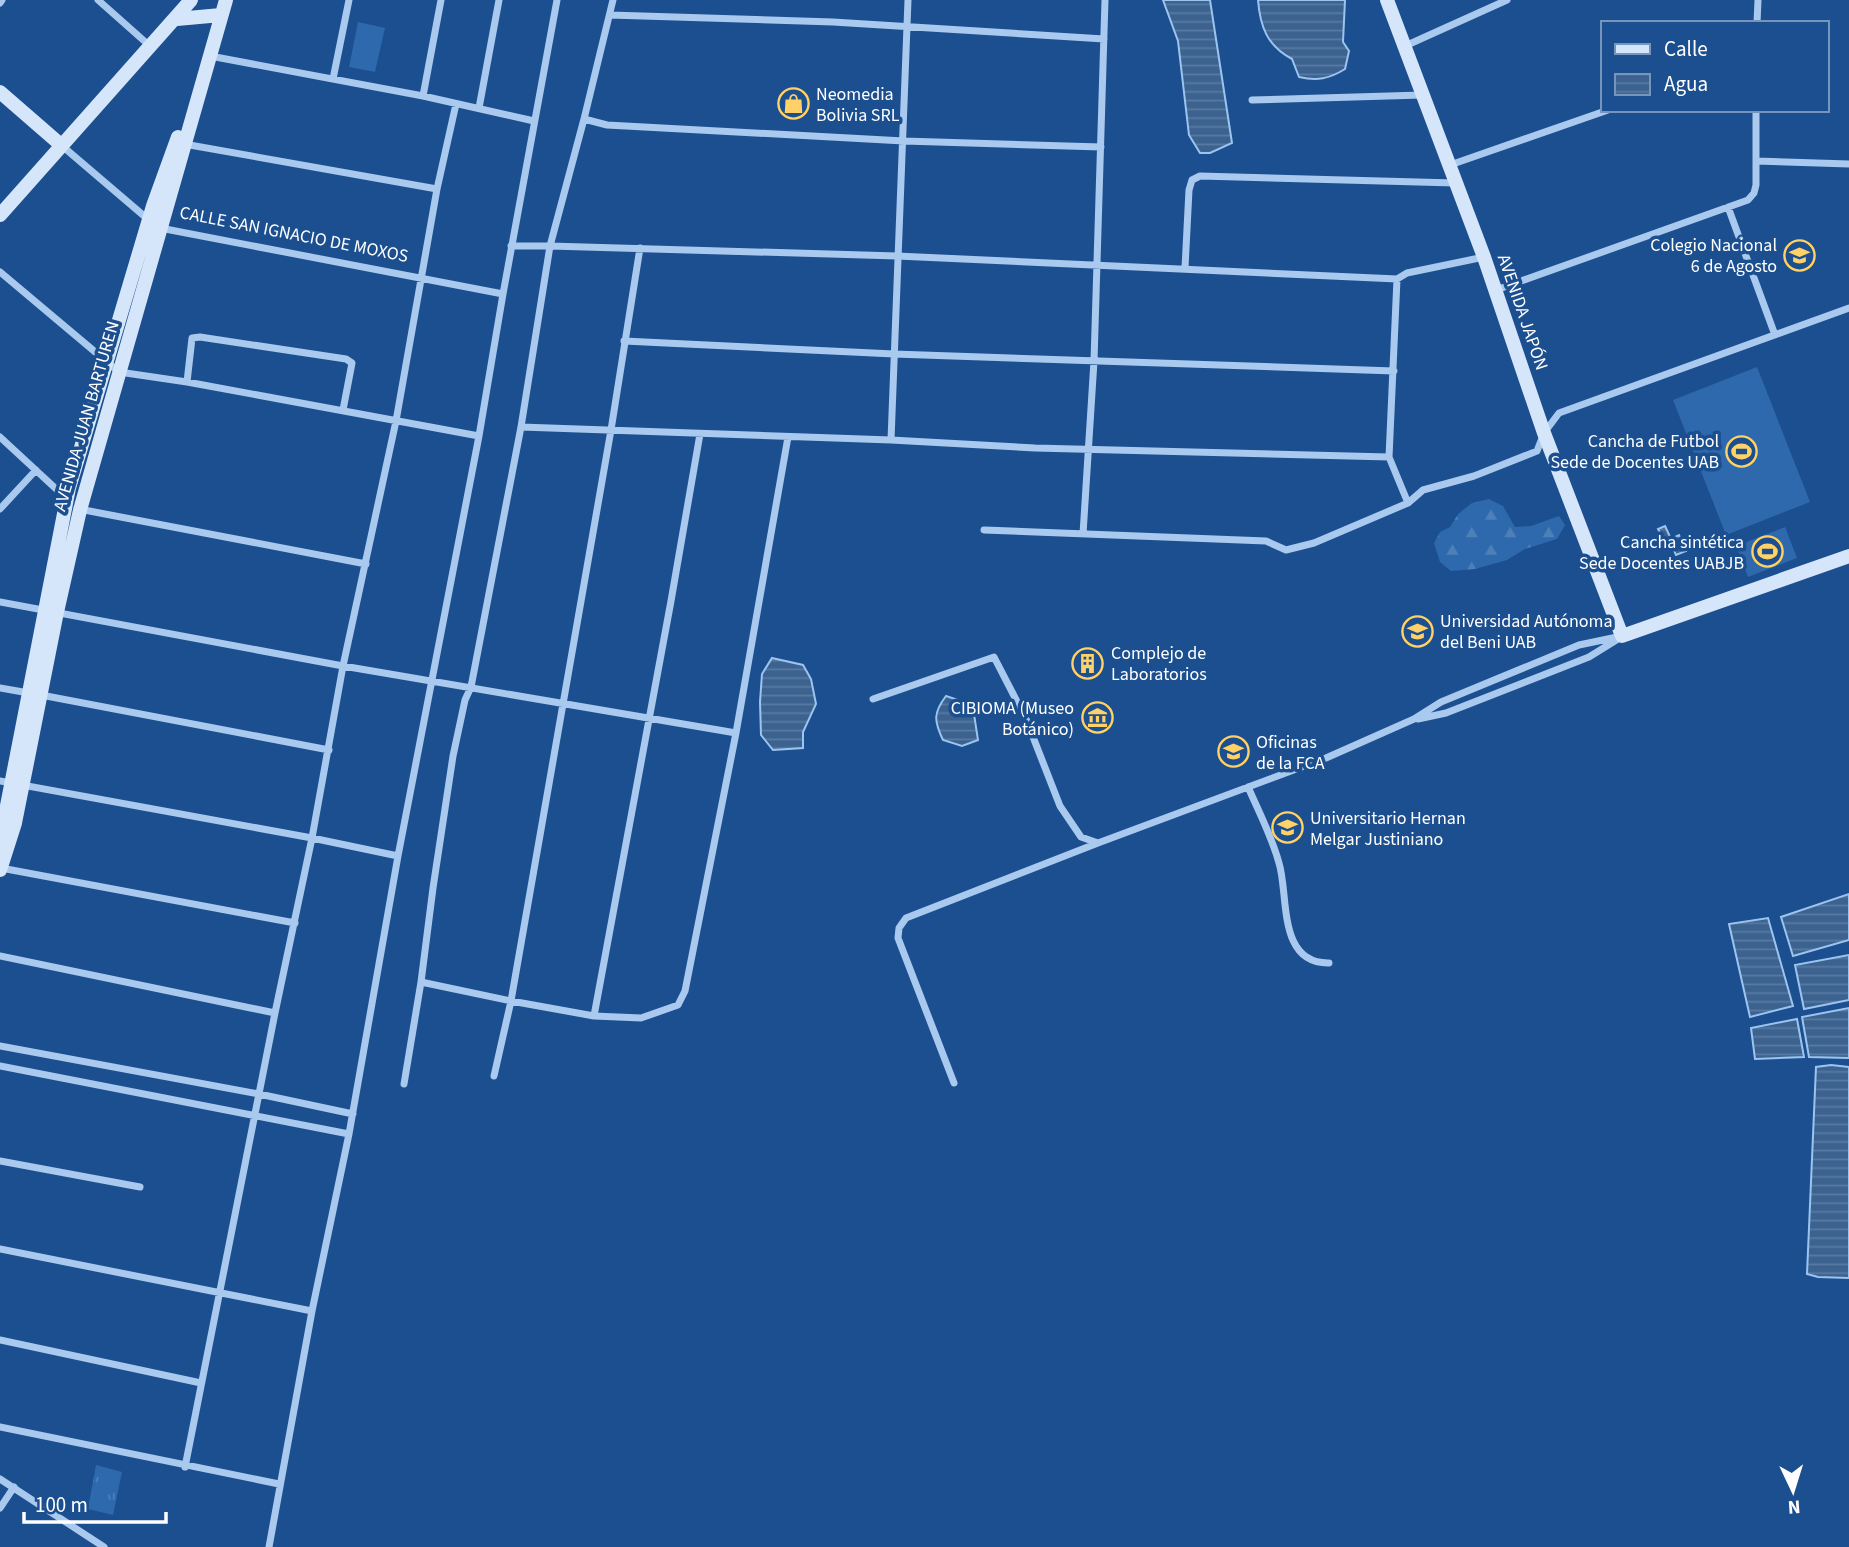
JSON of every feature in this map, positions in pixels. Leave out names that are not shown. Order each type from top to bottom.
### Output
[{"type":"street","points":[[98,0],[151,47]]},
{"type":"street","points":[[0,215],[177,19],[191,0]]},
{"type":"street","name":"AVENIDA JUAN BARTUREN","points":[[0,868],[15,823],[11,783],[35,694],[67,498],[106,362],[184,144],[210,56],[217,15],[216,0]]},
{"type":"street","name":"AVENIDA JUAN BARTUREN","points":[[50,611],[119,372],[178,136],[217,15],[226,0]]},
{"type":"street","points":[[333,79],[349,0]]},
{"type":"street","points":[[423,96],[441,0]]},
{"type":"street","points":[[479,108],[499,0]]},
{"type":"street","points":[[269,1547],[312,1311],[353,1114],[398,856],[479,436],[557,0]]},
{"type":"street","points":[[404,1084],[453,756],[465,700],[471,687],[521,427],[550,246],[613,0]]},
{"type":"street","points":[[891,440],[908,0]]},
{"type":"street","points":[[1083,534],[1094,361],[1105,0]]},
{"type":"street","name":"AVENIDA JAPÓN","points":[[1387,0],[1484,257],[1544,433],[1622,636]]},
{"type":"street","points":[[1405,46],[1507,0]]},
{"type":"street","points":[[1757,21],[1758,0]]},
{"type":"street","points":[[177,19],[217,15]]},
{"type":"street","points":[[610,15],[833,22],[1104,39]]},
{"type":"street","points":[[210,56],[423,96],[534,121]]},
{"type":"street","name":"CALLE SAN IGNACIO DE MOXOS","points":[[0,92],[154,224],[503,294]]},
{"type":"street","points":[[1252,100],[1422,94]]},
{"type":"street","points":[[185,1466],[312,838],[343,666],[396,421],[437,189],[456,104]]},
{"type":"street","points":[[1449,166],[1602,112]]},
{"type":"street","points":[[1495,290],[1748,200],[1754,192],[1756,112]]},
{"type":"street","points":[[584,120],[607,125],[904,141],[1101,147]]},
{"type":"street","points":[[184,144],[437,189]]},
{"type":"street","points":[[1756,161],[1849,164]]},
{"type":"street","points":[[1185,268],[1188,190],[1192,180],[1200,176],[1456,183]]},
{"type":"street","points":[[1728,207],[1775,335]]},
{"type":"street","points":[[511,246],[897,256],[1397,279],[1408,273],[1484,257]]},
{"type":"street","points":[[494,1076],[511,1001],[564,703],[640,248]]},
{"type":"street","points":[[0,272],[119,372],[479,436]]},
{"type":"street","points":[[1397,279],[1389,457],[1408,502]]},
{"type":"street","points":[[984,530],[1266,541],[1286,551],[1314,543],[1408,502],[1423,490],[1474,476],[1537,451],[1544,433],[1559,413],[1849,308]]},
{"type":"street","points":[[187,382],[192,338],[346,359],[352,363],[343,410]]},
{"type":"street","points":[[624,341],[894,354],[1394,371]]},
{"type":"street","points":[[521,427],[1088,450],[1389,457]]},
{"type":"street","points":[[594,1016],[700,434]]},
{"type":"street","points":[[0,437],[79,510],[366,564]]},
{"type":"street","points":[[421,982],[594,1016],[641,1018],[678,1005],[685,991],[736,733],[788,437]]},
{"type":"street","points":[[0,509],[36,470]]},
{"type":"street","points":[[954,1083],[898,938],[899,928],[906,918],[1326,758],[1414,719],[1441,702],[1579,645],[1622,636],[1849,556]]},
{"type":"street","points":[[0,602],[343,666],[736,733]]},
{"type":"street","points":[[1414,719],[1446,713],[1576,663],[1622,636]]},
{"type":"street","points":[[873,699],[995,657],[1026,719],[1060,806],[1081,837],[1098,843]]},
{"type":"street","points":[[0,688],[329,750]]},
{"type":"street","points":[[11,783],[398,856]]},
{"type":"street","points":[[1248,787],[1279,859],[1290,934],[1304,956],[1329,963]]},
{"type":"street","points":[[0,868],[295,923]]},
{"type":"street","points":[[0,956],[275,1013]]},
{"type":"street","points":[[0,1046],[353,1114]]},
{"type":"street","points":[[0,1066],[349,1134]]},
{"type":"street","points":[[0,1161],[140,1187]]},
{"type":"street","points":[[0,1249],[312,1311]]},
{"type":"street","points":[[0,1340],[201,1382]]},
{"type":"street","points":[[0,1427],[279,1484]]},
{"type":"street","points":[[0,1479],[104,1547]]},
{"type":"street","points":[[0,1508],[14,1487]]},
{"type":"street","points":[[88,1547],[93,1539]]},
{"type":"green space","points":[[358,22],[385,28],[375,72],[349,67]]},
{"type":"green space","name":"Cancha de Futbol Sede de Docentes UAB","points":[[1757,367],[1810,502],[1726,535],[1673,400]]},
{"type":"green space","points":[[1489,499],[1503,506],[1515,527],[1531,526],[1559,516],[1565,525],[1557,539],[1525,549],[1507,560],[1475,569],[1451,571],[1440,562],[1434,543],[1440,532],[1450,527],[1458,514],[1472,503]]},
{"type":"green space","name":"Cancha sintética Sede Docentes UABJB","points":[[1785,527],[1797,558],[1748,577],[1736,546]]},
{"type":"green space","points":[[96,1465],[122,1472],[113,1515],[88,1509]]},
{"type":"water","points":[[1163,0],[1210,0],[1232,143],[1210,153],[1200,153],[1189,135],[1178,41]]},
{"type":"water","points":[[1258,0],[1345,0],[1343,42],[1349,51],[1345,69],[1323,78],[1299,77],[1292,59],[1276,48],[1266,34]]},
{"type":"water","points":[[1665,526],[1671,539],[1679,535],[1686,551],[1676,555],[1673,548],[1668,550],[1658,529]]},
{"type":"water","points":[[772,658],[803,665],[811,679],[816,704],[803,732],[803,748],[773,750],[761,735],[762,674]]},
{"type":"water","points":[[946,696],[967,703],[974,714],[978,740],[962,746],[943,740],[936,717]]},
{"type":"water","points":[[1849,894],[1849,940],[1793,956],[1781,917]]},
{"type":"water","points":[[1768,918],[1793,1006],[1750,1017],[1729,924]]},
{"type":"water","points":[[1849,955],[1849,1000],[1804,1009],[1795,965]]},
{"type":"water","points":[[1849,1008],[1849,1058],[1809,1057],[1802,1017]]},
{"type":"water","points":[[1797,1019],[1804,1057],[1755,1059],[1751,1028]]},
{"type":"water","points":[[1816,1067],[1849,1067],[1849,1278],[1807,1274]]},
{"type":"place","name":"Neomedia Bolivia SRL","points":[[793,104]]},
{"type":"place","name":"Colegio Nacional 6 de Agosto","points":[[1800,255]]},
{"type":"place","name":"Cancha de Futbol Sede de Docentes UAB","points":[[1742,451]]},
{"type":"place","name":"Cancha sintética Sede Docentes UABJB","points":[[1767,552]]},
{"type":"place","name":"Universidad Autónoma del Beni UAB","points":[[1417,631]]},
{"type":"place","name":"Complejo de Laboratorios","points":[[1088,663]]},
{"type":"place","name":"CIBIOMA (Museo Botánico)","points":[[1097,718]]},
{"type":"place","name":"Oficinas de la FCA","points":[[1233,752]]},
{"type":"place","name":"Universitario Hernan Melgar Justiniano","points":[[1287,828]]}]
